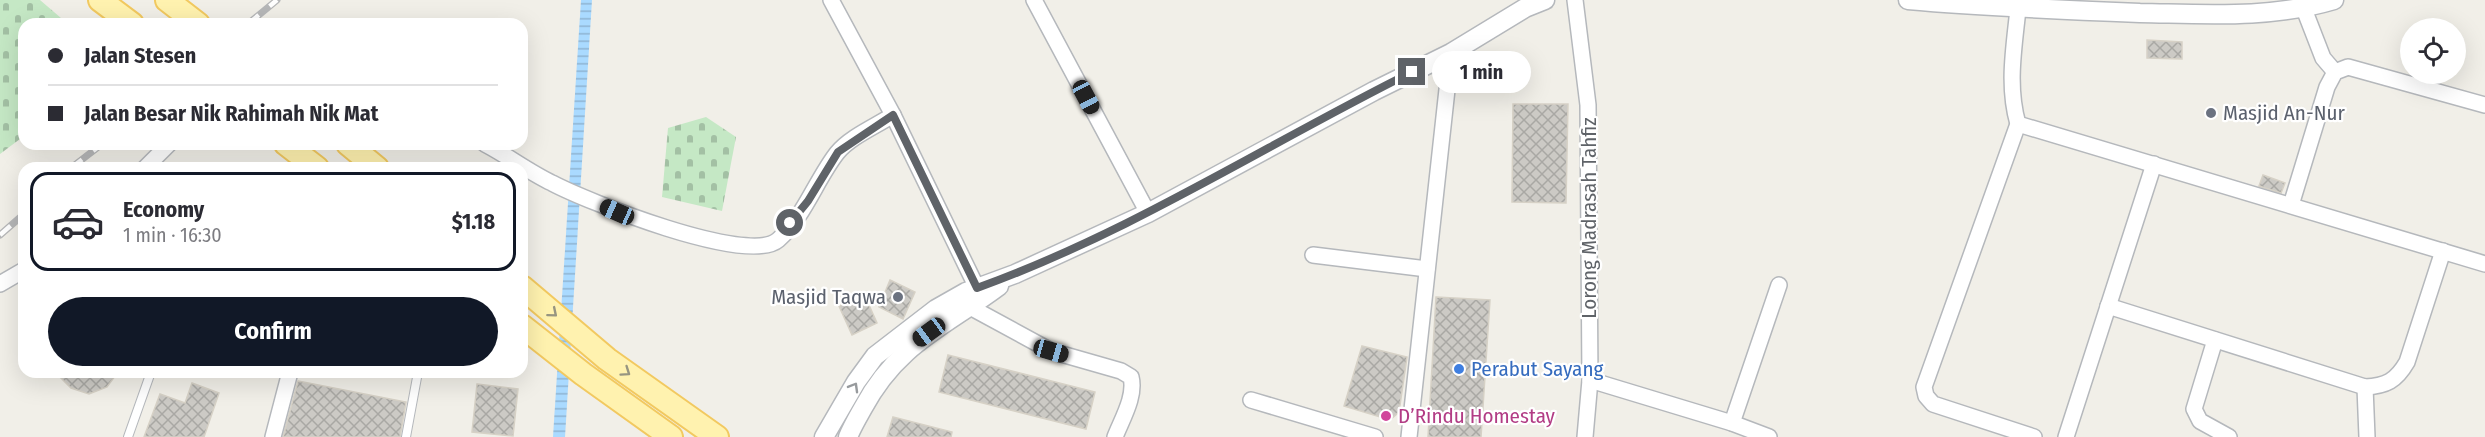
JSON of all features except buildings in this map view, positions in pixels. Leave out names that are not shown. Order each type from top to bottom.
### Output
[{"type":"main road","points":[[100,0],[124,18]]},
{"type":"main road","points":[[122,0],[142,18]]},
{"type":"main road","points":[[167,0],[196,15]]},
{"type":"main road","points":[[294,150],[310,162]]},
{"type":"main road","points":[[355,150],[370,162]]},
{"type":"main road","points":[[528,292],[607,359],[717,437]]},
{"type":"main road","points":[[528,331],[583,374],[671,437]]},
{"type":"street","points":[[831,0],[893,115],[977,288]]},
{"type":"street","points":[[1034,0],[1148,213]]},
{"type":"street","points":[[824,437],[856,382],[875,357],[936,309],[977,288],[1015,274],[1148,213],[1374,91],[1450,53],[1524,4],[1545,0]]},
{"type":"street","name":"Lorong Madrasah Tahfiz","points":[[1575,0],[1588,105],[1590,380],[1585,437]]},
{"type":"street","points":[[1908,0],[2018,9],[2144,6],[2236,16],[2304,9],[2334,0]]},
{"type":"street","points":[[2018,9],[2011,82],[2013,105],[2018,124],[1924,387],[1926,396],[1933,404],[2034,437]]},
{"type":"street","points":[[2304,9],[2323,58],[2336,72]]},
{"type":"street","points":[[1409,437],[1450,53]]},
{"type":"street","points":[[2291,205],[2327,87],[2336,72],[2348,67],[2485,105]]},
{"type":"street","points":[[528,168],[564,189],[657,225],[742,246],[762,245],[777,241],[808,201],[843,147],[893,115]]},
{"type":"street","points":[[2018,124],[2485,264]]},
{"type":"street","points":[[151,162],[163,150]]},
{"type":"street","points":[[496,150],[517,162]]},
{"type":"street","points":[[2066,437],[2154,164]]},
{"type":"street","points":[[2108,306],[2365,387],[2383,386],[2399,377],[2403,370],[2444,251]]},
{"type":"street","points":[[1313,255],[1427,269]]},
{"type":"street","points":[[0,284],[18,274]]},
{"type":"street","points":[[849,437],[872,391],[892,366],[918,340],[970,307],[1015,274]]},
{"type":"street","points":[[1732,423],[1779,285]]},
{"type":"street","points":[[970,307],[1051,351],[1121,371],[1131,377],[1133,386],[1131,397],[1115,437]]},
{"type":"street","points":[[2216,340],[2194,409],[2200,421],[2229,437]]},
{"type":"street","points":[[273,437],[288,378]]},
{"type":"street","points":[[1590,380],[1732,423],[1769,437]]},
{"type":"street","points":[[2365,387],[2367,437]]},
{"type":"street","points":[[1251,400],[1375,437]]},
{"type":"lane","points":[[128,437],[149,378]]},
{"type":"lane","points":[[406,437],[417,378]]},
{"type":"green space","points":[[0,0],[40,0],[61,18],[18,18],[18,140],[0,154]]},
{"type":"green space","points":[[706,117],[736,137],[722,211],[662,197],[668,128]]},
{"type":"water","points":[[581,0],[592,0],[565,437],[553,437]]},
{"type":"railway","points":[[255,18],[277,0]]},
{"type":"railway","points":[[79,162],[94,150]]},
{"type":"railway","points":[[0,235],[18,219]]},
{"type":"place","name":"Masjid An-Nur","points":[[2211,113]]},
{"type":"place","name":"Masjid Taqwa","points":[[898,297]]},
{"type":"place","name":"Perabut Sayang","points":[[1459,369]]},
{"type":"place","name":"D’Rindu Homestay","points":[[1386,416]]},
{"type":"route","points":[[790,223],[808,201],[838,152],[893,115],[977,288],[1015,274],[1148,213],[1412,72]]}]
